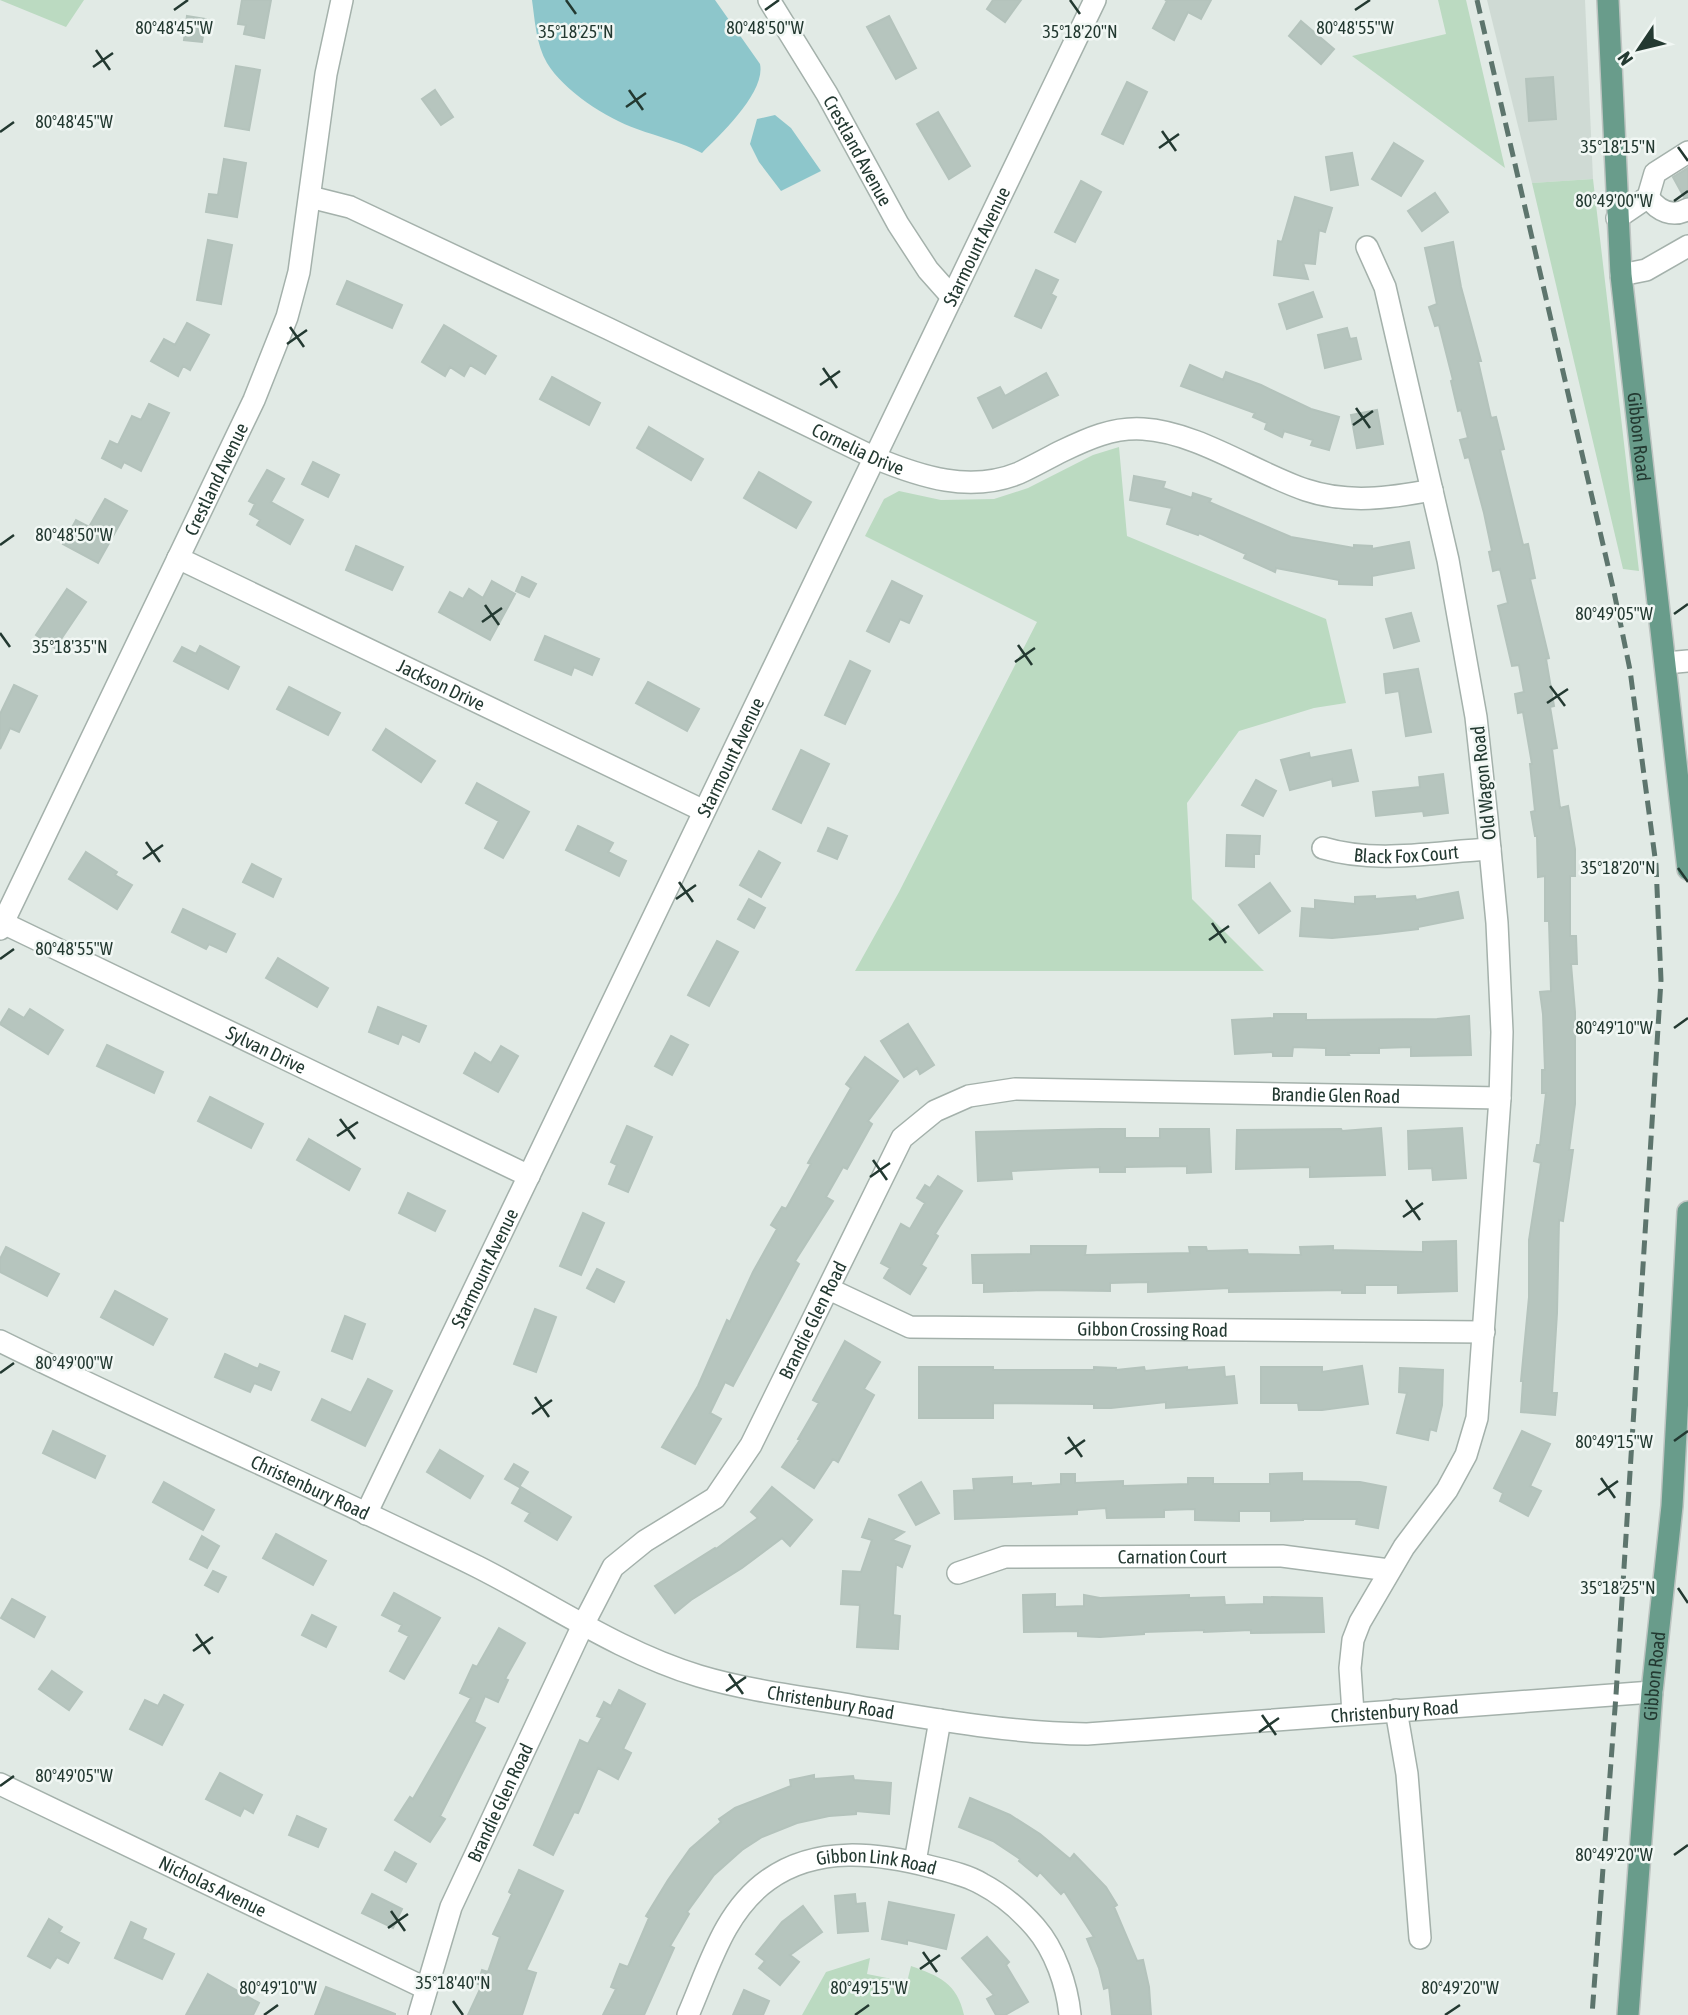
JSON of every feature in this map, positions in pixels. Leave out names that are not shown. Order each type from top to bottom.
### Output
[{"type":"main road","name":"Gibbon Road","points":[[1608,0],[1621,275],[1688,869]]},
{"type":"main road","name":"Gibbon Road","points":[[1628,2015],[1652,1692],[1680,1506],[1688,1212]]},
{"type":"street","name":"Crestland Avenue","points":[[1,926],[254,400],[283,328],[299,272],[326,74],[342,0]]},
{"type":"street","name":"Crestland Avenue","points":[[769,0],[827,94],[898,224],[928,270],[952,297]]},
{"type":"street","name":"Starmount Avenue","points":[[366,1514],[1095,0]]},
{"type":"street","points":[[1618,218],[1648,197],[1656,173],[1688,152]]},
{"type":"street","name":"Cornelia Drive","points":[[310,197],[350,207],[911,473],[943,481],[996,480],[1018,473],[1091,437],[1116,430],[1141,429],[1160,431],[1207,447],[1284,482],[1329,496],[1371,499],[1433,490]]},
{"type":"street","points":[[1648,197],[1656,207],[1669,212],[1680,214],[1688,209]]},
{"type":"street","points":[[1621,275],[1646,270],[1688,246]]},
{"type":"street","name":"Old Wagon Road","points":[[1353,1713],[1350,1668],[1353,1640],[1360,1622],[1404,1546],[1447,1490],[1466,1455],[1477,1418],[1500,1098],[1501,1018],[1497,923],[1476,717],[1433,490],[1384,287],[1367,247]]},
{"type":"street","name":"Jackson Drive","points":[[178,558],[704,811]]},
{"type":"street","points":[[1666,663],[1688,661]]},
{"type":"street","name":"Black Fox Court","points":[[1323,848],[1345,855],[1371,858],[1489,849]]},
{"type":"street","name":"Sylvan Drive","points":[[1,926],[528,1176]]},
{"type":"street","name":"Brandie Glen Road","points":[[419,2015],[451,1907],[583,1625],[613,1567],[645,1541],[715,1498],[751,1445],[902,1138],[935,1111],[968,1096],[1014,1089],[1500,1098]]},
{"type":"street","name":"Gibbon Crossing Road","points":[[829,1289],[910,1327],[1484,1332]]},
{"type":"street","name":"Christenbury Road","points":[[0,1341],[481,1569],[583,1625],[665,1665],[752,1689],[1019,1731],[1087,1734],[1652,1692]]},
{"type":"street","name":"Carnation Court","points":[[958,1573],[1005,1557],[1282,1556],[1389,1570]]},
{"type":"street","points":[[1396,1710],[1407,1774],[1420,1938]]},
{"type":"street","points":[[915,1862],[940,1720]]},
{"type":"street","name":"Nicholas Avenue","points":[[0,1784],[425,1988]]},
{"type":"street","name":"Gibbon Link Road","points":[[688,2015],[726,1927],[753,1892],[770,1878],[807,1861],[840,1854],[915,1862],[980,1882],[1005,1899],[1036,1928],[1058,1966],[1070,2015]]},
{"type":"shaded area","points":[[1487,0],[1585,0],[1593,179],[1532,183]]},
{"type":"green space","points":[[0,0],[84,0],[66,27]]},
{"type":"green space","points":[[1438,0],[1466,0],[1505,168],[1352,56],[1446,34]]},
{"type":"green space","points":[[1593,179],[1639,571],[1623,569],[1532,183]]},
{"type":"green space","points":[[1119,447],[1127,536],[1326,619],[1346,703],[1314,708],[1239,731],[1187,803],[1192,899],[1264,971],[855,971],[899,892],[1037,622],[865,536],[884,499],[899,491],[941,500],[994,499],[1028,488],[1093,455]]},
{"type":"green space","points":[[870,1958],[867,1974],[907,1982],[911,1966],[938,1977],[957,1995],[964,2015],[802,2015],[826,1972]]},
{"type":"water","points":[[532,0],[715,0],[760,64],[756,87],[740,112],[702,153],[637,129],[612,118],[587,102],[554,73],[540,48]]},
{"type":"water","points":[[775,115],[791,128],[821,171],[781,191],[759,162],[750,144],[757,119]]},
{"type":"building","points":[[242,0],[271,0],[264,38],[244,34],[246,25],[238,24]]},
{"type":"building","points":[[993,0],[1021,0],[1005,22],[987,9]]},
{"type":"building","points":[[1165,0],[1211,0],[1201,19],[1188,12],[1174,40],[1153,28],[1167,1]]},
{"type":"building","points":[[187,16],[206,19],[202,42],[184,40]]},
{"type":"building","points":[[889,16],[916,68],[896,79],[867,27]]},
{"type":"building","points":[[1301,21],[1334,49],[1321,64],[1289,36]]},
{"type":"building","points":[[236,66],[260,70],[249,130],[225,126]]},
{"type":"building","points":[[1553,77],[1556,119],[1529,121],[1526,79]]},
{"type":"building","points":[[1127,82],[1147,92],[1123,144],[1102,134]]},
{"type":"building","points":[[435,90],[453,117],[441,125],[422,99]]},
{"type":"building","points":[[938,112],[970,166],[949,179],[917,124]]},
{"type":"building","points":[[1394,143],[1423,161],[1401,196],[1372,179]]},
{"type":"building","points":[[1352,153],[1358,185],[1331,190],[1326,157]]},
{"type":"building","points":[[224,159],[246,163],[237,217],[206,212],[209,194],[218,195]]},
{"type":"building","points":[[1688,168],[1688,196],[1684,197],[1673,177]]},
{"type":"building","points":[[1081,181],[1101,192],[1075,242],[1055,232]]},
{"type":"building","points":[[1435,193],[1448,212],[1422,231],[1408,211]]},
{"type":"building","points":[[1295,197],[1332,208],[1325,232],[1319,230],[1315,264],[1303,263],[1308,279],[1274,275],[1278,241],[1282,242]]},
{"type":"building","points":[[208,240],[232,245],[221,304],[197,300]]},
{"type":"building","points":[[1453,242],[1461,287],[1481,361],[1478,361],[1491,418],[1496,417],[1504,449],[1500,450],[1523,545],[1528,544],[1535,578],[1530,579],[1549,658],[1546,659],[1554,706],[1550,707],[1557,748],[1552,749],[1560,808],[1568,806],[1575,849],[1575,876],[1570,876],[1570,936],[1576,936],[1577,964],[1571,964],[1575,1012],[1575,1104],[1569,1150],[1573,1150],[1563,1221],[1559,1220],[1552,1393],[1557,1393],[1555,1415],[1521,1412],[1521,1381],[1529,1297],[1529,1240],[1541,1163],[1534,1161],[1537,1145],[1540,1145],[1546,1093],[1542,1093],[1542,1070],[1545,1070],[1540,992],[1551,991],[1549,921],[1545,921],[1545,876],[1538,877],[1537,836],[1531,812],[1535,811],[1532,764],[1523,712],[1518,713],[1515,694],[1524,692],[1519,665],[1512,666],[1498,606],[1508,603],[1500,569],[1493,571],[1484,513],[1469,457],[1465,458],[1460,440],[1468,438],[1461,410],[1458,411],[1439,325],[1435,326],[1429,307],[1437,304],[1425,248]]},
{"type":"building","points":[[1036,270],[1058,280],[1051,294],[1056,297],[1041,328],[1015,316]]},
{"type":"building","points":[[347,281],[402,305],[392,328],[337,304]]},
{"type":"building","points":[[1313,292],[1322,317],[1287,329],[1279,304]]},
{"type":"building","points":[[187,323],[209,335],[190,370],[183,366],[178,376],[151,361],[164,339],[175,345]]},
{"type":"building","points":[[444,325],[496,356],[485,374],[470,365],[464,376],[450,367],[445,376],[422,362]]},
{"type":"building","points":[[1347,328],[1350,339],[1356,338],[1361,359],[1325,368],[1318,335]]},
{"type":"building","points":[[1190,365],[1223,380],[1226,372],[1311,409],[1339,417],[1329,450],[1311,445],[1313,440],[1284,431],[1282,437],[1265,429],[1267,423],[1253,417],[1255,413],[1181,386]]},
{"type":"building","points":[[1046,373],[1058,395],[993,428],[978,398],[1000,387],[1005,396]]},
{"type":"building","points":[[552,377],[600,403],[589,425],[540,399]]},
{"type":"building","points":[[149,404],[169,413],[141,471],[124,462],[121,468],[102,458],[110,441],[118,445],[132,416],[141,420]]},
{"type":"building","points":[[1377,410],[1383,444],[1357,448],[1351,415]]},
{"type":"building","points":[[649,427],[703,459],[691,480],[637,448]]},
{"type":"building","points":[[313,462],[339,475],[328,497],[302,484]]},
{"type":"building","points":[[267,470],[284,479],[271,502],[303,520],[290,544],[257,525],[260,520],[250,514],[255,504],[249,501]]},
{"type":"building","points":[[759,472],[811,502],[796,528],[744,498]]},
{"type":"building","points":[[1134,476],[1165,482],[1163,488],[1192,498],[1193,493],[1211,499],[1209,502],[1291,537],[1354,548],[1354,545],[1372,546],[1372,549],[1409,542],[1414,568],[1372,576],[1372,585],[1339,584],[1339,580],[1276,568],[1275,572],[1244,558],[1246,554],[1199,533],[1198,535],[1167,524],[1172,508],[1130,500]]},
{"type":"building","points":[[105,499],[127,511],[98,563],[63,544],[76,520],[89,527]]},
{"type":"building","points":[[356,546],[403,567],[392,590],[346,570]]},
{"type":"building","points":[[522,577],[536,584],[529,597],[516,591]]},
{"type":"building","points":[[492,581],[515,594],[490,640],[439,612],[450,592],[463,599],[469,589],[483,598]]},
{"type":"building","points":[[892,581],[922,596],[909,623],[900,619],[889,642],[867,631]]},
{"type":"building","points":[[67,589],[86,602],[55,648],[36,635]]},
{"type":"building","points":[[1411,613],[1419,641],[1394,648],[1386,619]]},
{"type":"building","points":[[545,636],[599,659],[592,675],[574,667],[571,675],[535,660]]},
{"type":"building","points":[[200,646],[239,667],[228,689],[174,661],[182,647],[196,654]]},
{"type":"building","points":[[850,661],[870,671],[845,724],[825,715]]},
{"type":"building","points":[[1418,669],[1431,732],[1406,736],[1399,691],[1386,693],[1384,674]]},
{"type":"building","points":[[648,682],[699,709],[687,731],[636,703]]},
{"type":"building","points":[[14,685],[37,696],[19,732],[10,728],[0,749],[0,714]]},
{"type":"building","points":[[289,687],[340,713],[328,735],[277,709]]},
{"type":"building","points":[[386,729],[435,761],[421,782],[373,750]]},
{"type":"building","points":[[801,750],[829,764],[801,823],[773,809]]},
{"type":"building","points":[[1351,750],[1358,781],[1333,786],[1332,779],[1290,790],[1281,760],[1309,753],[1310,758]]},
{"type":"building","points":[[1443,774],[1448,813],[1424,816],[1423,811],[1376,816],[1373,792],[1420,787],[1419,777]]},
{"type":"building","points":[[1256,780],[1276,791],[1263,816],[1242,805]]},
{"type":"building","points":[[477,783],[529,812],[503,858],[485,848],[499,821],[466,803]]},
{"type":"building","points":[[578,826],[613,843],[608,852],[626,861],[619,876],[566,850]]},
{"type":"building","points":[[828,828],[847,836],[837,859],[818,851]]},
{"type":"building","points":[[1227,835],[1260,836],[1259,854],[1254,854],[1254,867],[1226,866]]},
{"type":"building","points":[[759,851],[780,863],[761,897],[740,885]]},
{"type":"building","points":[[86,852],[132,885],[117,909],[69,879]]},
{"type":"building","points":[[252,864],[281,879],[273,897],[243,882]]},
{"type":"building","points":[[1270,883],[1290,911],[1259,933],[1239,905]]},
{"type":"building","points":[[1458,892],[1463,918],[1418,929],[1377,934],[1332,938],[1300,936],[1302,908],[1315,909],[1315,900],[1355,904],[1355,897],[1375,896],[1375,899],[1415,896],[1416,900]]},
{"type":"building","points":[[749,899],[765,908],[754,928],[738,919]]},
{"type":"building","points":[[183,909],[235,934],[226,952],[209,944],[206,949],[172,932]]},
{"type":"building","points":[[717,941],[738,952],[709,1006],[688,995]]},
{"type":"building","points":[[278,958],[328,988],[317,1007],[266,978]]},
{"type":"building","points":[[378,1007],[426,1026],[419,1042],[402,1034],[398,1044],[369,1032]]},
{"type":"building","points":[[9,1009],[24,1018],[30,1009],[63,1030],[48,1054],[0,1024]]},
{"type":"building","points":[[1274,1014],[1306,1014],[1306,1020],[1437,1019],[1469,1016],[1471,1055],[1411,1056],[1411,1047],[1379,1048],[1379,1053],[1348,1053],[1349,1055],[1326,1055],[1326,1048],[1293,1047],[1292,1056],[1273,1056],[1273,1052],[1235,1054],[1232,1020],[1274,1018]]},
{"type":"building","points":[[908,1024],[934,1065],[920,1074],[917,1068],[904,1077],[881,1041]]},
{"type":"building","points":[[671,1036],[688,1045],[672,1075],[655,1066]]},
{"type":"building","points":[[107,1045],[163,1072],[154,1093],[97,1066]]},
{"type":"building","points":[[501,1046],[518,1056],[498,1092],[464,1073],[475,1053],[491,1063]]},
{"type":"building","points":[[865,1057],[898,1081],[868,1121],[872,1124],[847,1169],[843,1167],[826,1197],[833,1201],[795,1261],[799,1264],[733,1386],[725,1382],[710,1413],[721,1419],[695,1464],[662,1447],[698,1386],[727,1320],[730,1322],[777,1229],[771,1225],[782,1207],[786,1209],[811,1164],[808,1163],[851,1088],[846,1084]]},
{"type":"building","points":[[210,1097],[263,1124],[251,1148],[198,1121]]},
{"type":"building","points":[[627,1126],[652,1137],[628,1192],[609,1184],[617,1165],[611,1162]]},
{"type":"building","points":[[1381,1128],[1385,1175],[1310,1177],[1310,1167],[1236,1169],[1237,1130],[1342,1131]]},
{"type":"building","points":[[1462,1128],[1466,1178],[1433,1180],[1432,1168],[1409,1169],[1408,1131]]},
{"type":"building","points":[[1125,1129],[1125,1138],[1160,1138],[1160,1129],[1209,1129],[1211,1172],[1187,1173],[1187,1166],[1125,1167],[1125,1172],[1100,1172],[1100,1167],[1070,1168],[1011,1171],[1012,1179],[978,1181],[976,1132]]},
{"type":"building","points":[[309,1139],[360,1169],[349,1190],[297,1160]]},
{"type":"building","points":[[938,1176],[962,1191],[935,1234],[938,1236],[921,1265],[926,1268],[910,1294],[884,1278],[890,1268],[881,1263],[901,1224],[910,1229],[925,1203],[917,1198],[925,1185],[930,1188]]},
{"type":"building","points":[[408,1193],[445,1211],[435,1231],[399,1213]]},
{"type":"building","points":[[583,1213],[604,1223],[581,1275],[560,1266]]},
{"type":"building","points":[[1456,1241],[1457,1291],[1398,1293],[1398,1285],[1365,1285],[1365,1293],[1342,1293],[1342,1290],[1229,1292],[1229,1288],[1148,1292],[1148,1282],[1110,1283],[1110,1291],[984,1292],[984,1283],[973,1283],[972,1255],[1031,1254],[1031,1246],[1086,1246],[1085,1255],[1190,1253],[1189,1247],[1206,1247],[1207,1251],[1247,1250],[1248,1254],[1301,1255],[1300,1247],[1333,1246],[1333,1250],[1423,1252],[1423,1242]]},
{"type":"building","points":[[6,1247],[59,1274],[47,1296],[0,1272],[0,1259]]},
{"type":"building","points":[[597,1269],[624,1282],[614,1302],[587,1288]]},
{"type":"building","points":[[115,1291],[167,1319],[153,1345],[101,1317]]},
{"type":"building","points":[[535,1309],[556,1317],[536,1372],[514,1364]]},
{"type":"building","points":[[345,1316],[365,1324],[352,1359],[332,1351]]},
{"type":"building","points":[[845,1341],[880,1362],[864,1389],[874,1395],[838,1462],[833,1459],[814,1488],[782,1467],[819,1403],[813,1400]]},
{"type":"building","points":[[225,1354],[258,1369],[260,1364],[279,1372],[271,1390],[254,1383],[250,1392],[215,1377]]},
{"type":"building","points":[[1362,1366],[1368,1404],[1299,1410],[1298,1403],[1261,1403],[1261,1367],[1322,1367],[1322,1372]]},
{"type":"building","points":[[919,1367],[1094,1370],[1094,1367],[1116,1370],[1144,1367],[1145,1371],[1224,1367],[1225,1377],[1234,1376],[1237,1403],[1166,1408],[1166,1402],[1094,1408],[1094,1404],[993,1403],[993,1418],[919,1418]]},
{"type":"building","points":[[1400,1368],[1443,1370],[1442,1405],[1436,1431],[1430,1429],[1428,1440],[1397,1433],[1407,1393],[1399,1392]]},
{"type":"building","points":[[368,1379],[392,1391],[365,1446],[312,1420],[322,1399],[351,1413]]},
{"type":"building","points":[[53,1431],[105,1456],[95,1478],[43,1453]]},
{"type":"building","points":[[1522,1431],[1550,1444],[1530,1486],[1541,1491],[1528,1516],[1500,1501],[1503,1493],[1494,1488]]},
{"type":"building","points":[[440,1450],[483,1476],[470,1498],[427,1472]]},
{"type":"building","points":[[514,1464],[528,1472],[519,1487],[505,1479]]},
{"type":"building","points":[[1302,1473],[1302,1481],[1360,1482],[1386,1487],[1378,1528],[1356,1524],[1357,1519],[1271,1521],[1271,1511],[1239,1511],[1239,1521],[1195,1520],[1195,1509],[1164,1510],[1164,1517],[1107,1518],[1106,1508],[1077,1510],[1077,1514],[955,1519],[954,1491],[974,1490],[973,1479],[1012,1477],[1012,1484],[1031,1483],[1031,1486],[1061,1484],[1061,1474],[1075,1474],[1075,1483],[1123,1481],[1123,1486],[1188,1484],[1188,1478],[1213,1478],[1213,1484],[1270,1484],[1270,1474]]},
{"type":"building","points":[[164,1482],[214,1510],[203,1530],[153,1502]]},
{"type":"building","points":[[921,1482],[939,1513],[916,1525],[899,1495]]},
{"type":"building","points":[[521,1487],[571,1517],[557,1540],[525,1521],[530,1513],[512,1503]]},
{"type":"building","points":[[772,1487],[812,1520],[790,1546],[782,1538],[675,1613],[655,1586],[716,1549],[758,1518],[751,1512]]},
{"type":"building","points":[[869,1519],[904,1532],[892,1540],[910,1546],[902,1567],[896,1564],[893,1615],[900,1616],[898,1649],[857,1647],[860,1605],[841,1604],[843,1571],[861,1572],[872,1540],[862,1537]]},
{"type":"building","points":[[276,1534],[326,1561],[313,1585],[263,1558]]},
{"type":"building","points":[[202,1536],[219,1546],[207,1568],[190,1559]]},
{"type":"building","points":[[213,1571],[226,1577],[218,1592],[205,1585]]},
{"type":"building","points":[[394,1593],[440,1618],[404,1679],[390,1671],[409,1636],[399,1631],[402,1625],[382,1615]]},
{"type":"building","points":[[1055,1594],[1055,1607],[1084,1606],[1084,1595],[1100,1598],[1189,1595],[1189,1598],[1224,1597],[1225,1605],[1264,1604],[1264,1597],[1322,1598],[1324,1632],[1251,1633],[1251,1630],[1204,1630],[1100,1637],[1078,1636],[1078,1631],[1024,1632],[1023,1595]]},
{"type":"building","points":[[12,1599],[45,1617],[34,1637],[1,1618]]},
{"type":"building","points":[[312,1615],[336,1627],[326,1647],[302,1635]]},
{"type":"building","points":[[499,1628],[525,1643],[505,1679],[508,1680],[498,1702],[485,1696],[474,1722],[485,1728],[440,1816],[445,1819],[430,1842],[395,1820],[410,1797],[413,1799],[471,1698],[460,1693],[473,1665],[477,1667]]},
{"type":"building","points":[[52,1671],[82,1692],[69,1710],[39,1689]]},
{"type":"building","points":[[619,1690],[645,1704],[623,1749],[631,1753],[618,1779],[598,1768],[578,1813],[574,1812],[553,1855],[534,1845],[580,1740],[588,1744],[602,1718],[597,1716],[604,1702],[611,1706]]},
{"type":"building","points":[[164,1695],[183,1705],[162,1745],[130,1729],[145,1700],[158,1706]]},
{"type":"building","points":[[220,1773],[262,1795],[253,1813],[244,1808],[240,1816],[206,1799]]},
{"type":"building","points":[[814,1775],[814,1779],[853,1776],[854,1780],[891,1783],[889,1814],[856,1811],[856,1814],[797,1823],[762,1837],[742,1850],[714,1875],[687,1912],[689,1914],[670,1946],[674,1948],[644,2015],[603,2015],[616,1989],[611,1987],[620,1964],[628,1967],[649,1918],[646,1916],[690,1849],[721,1822],[719,1819],[735,1808],[791,1786],[790,1780]]},
{"type":"building","points":[[970,1798],[1010,1815],[1040,1834],[1070,1859],[1074,1854],[1106,1887],[1117,1905],[1114,1907],[1137,1961],[1143,1960],[1151,2015],[1112,2015],[1109,1987],[1104,1989],[1087,1939],[1094,1937],[1064,1891],[1061,1894],[1040,1872],[1037,1876],[1019,1861],[1020,1859],[993,1841],[959,1827]]},
{"type":"building","points":[[297,1816],[326,1829],[318,1847],[289,1835]]},
{"type":"building","points":[[395,1852],[416,1864],[406,1882],[385,1870]]},
{"type":"building","points":[[519,1870],[563,1891],[526,1970],[536,1973],[522,2015],[468,2015],[482,1985],[478,1984],[482,1970],[488,1972],[500,1937],[493,1934],[512,1894],[509,1892]]},
{"type":"building","points":[[372,1894],[402,1909],[393,1928],[362,1913]]},
{"type":"building","points":[[855,1894],[856,1904],[865,1903],[868,1931],[838,1933],[835,1896]]},
{"type":"building","points":[[889,1902],[954,1915],[946,1949],[907,1940],[907,1944],[882,1939]]},
{"type":"building","points":[[803,1906],[822,1932],[790,1955],[799,1962],[780,1985],[759,1968],[765,1961],[756,1954],[782,1922]]},
{"type":"building","points":[[49,1919],[62,1927],[59,1932],[79,1943],[68,1963],[57,1957],[50,1968],[28,1956]]},
{"type":"building","points":[[131,1922],[146,1929],[142,1939],[174,1954],[162,1979],[115,1958]]},
{"type":"building","points":[[987,1937],[1009,1962],[1006,1965],[1028,2002],[1005,2015],[996,2015],[987,1999],[994,1995],[962,1958]]},
{"type":"building","points":[[208,1974],[259,2003],[253,2015],[186,2015]]},
{"type":"building","points":[[326,1987],[395,2014],[395,2015],[315,2015]]},
{"type":"building","points":[[744,1990],[769,2001],[763,2015],[733,2015]]},
{"type":"railway","points":[[1477,0],[1614,592],[1630,670],[1656,865],[1661,980],[1616,1695],[1592,2015]]}]
